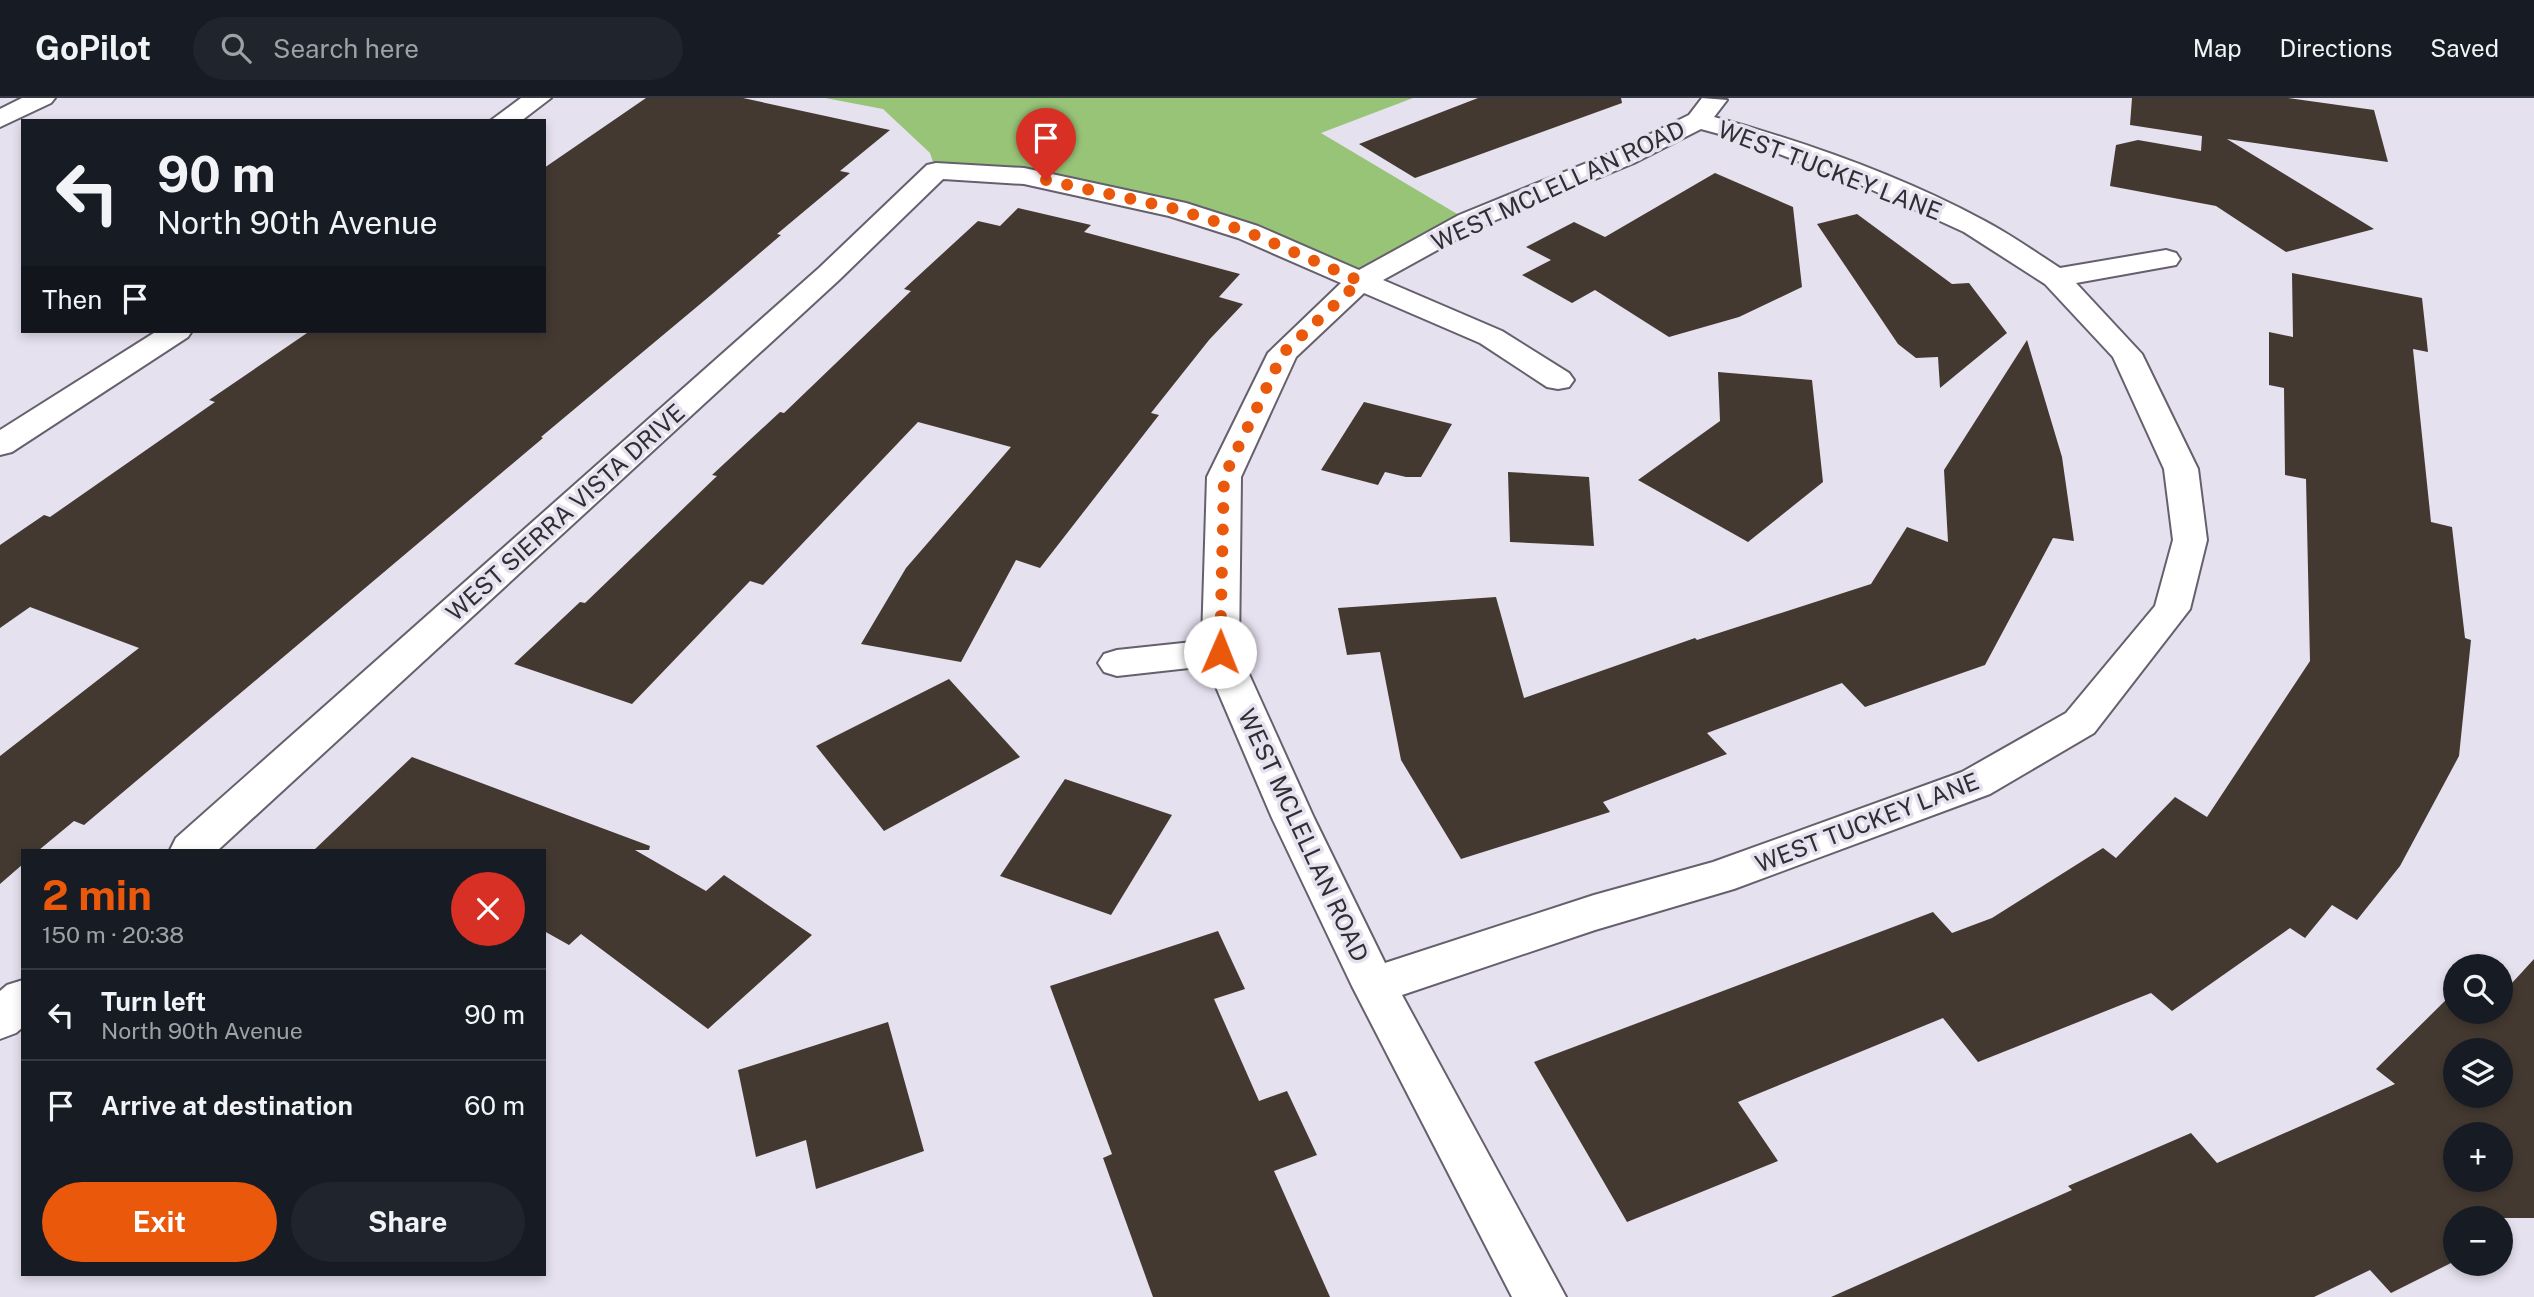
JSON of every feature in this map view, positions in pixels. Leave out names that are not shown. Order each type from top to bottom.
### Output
[{"type":"street","points":[[0,119],[42,98]]},
{"type":"street","points":[[506,119],[538,98]]},
{"type":"street","name":"WEST TUCKEY LANE","points":[[1374,986],[1517,937],[1719,877],[1976,783],[2080,723],[2172,609],[2190,540],[2181,469],[2127,354],[2055,278],[1974,226],[1878,182],[1754,136],[1706,109]]},
{"type":"street","name":"WEST MCLELLAN ROAD","points":[[1540,1297],[1374,986],[1293,818],[1220,652],[1224,477],[1283,353],[1360,281],[1469,220],[1625,157],[1706,109]]},
{"type":"street","name":"WEST SIERRA VISTA DRIVE","points":[[192,849],[829,274],[936,171],[1024,176],[1176,209],[1248,232],[1360,281]]},
{"type":"street","points":[[2055,278],[2166,259]]},
{"type":"street","points":[[1360,281],[1491,337],[1558,380]]},
{"type":"street","points":[[0,445],[174,333]]},
{"type":"street","points":[[1117,663],[1220,652]]},
{"type":"street","points":[[0,1019],[21,1001]]},
{"type":"green space","points":[[825,98],[1413,98],[1321,133],[1469,221],[1360,281],[1111,193],[936,171],[930,153],[883,109]]},
{"type":"building","points":[[646,98],[743,98],[890,130],[840,171],[850,173],[777,234],[781,235],[84,825],[74,821],[40,849],[21,849],[21,866],[0,884],[0,756],[139,648],[30,607],[0,628],[0,545],[44,515],[50,517],[215,402],[209,400],[307,333],[546,333],[546,167]]},
{"type":"building","points":[[1478,98],[1621,98],[1622,103],[1415,178],[1359,144]]},
{"type":"building","points":[[2132,98],[2288,98],[2374,110],[2388,162],[2227,139],[2374,229],[2286,252],[2216,206],[2110,186],[2116,145],[2138,140],[2201,151],[2202,136],[2130,125]]},
{"type":"building","points":[[1715,173],[1793,207],[1802,287],[1739,317],[1669,337],[1595,290],[1572,303],[1522,275],[1551,260],[1526,247],[1574,222],[1605,237]]},
{"type":"building","points":[[1018,208],[1091,225],[1084,232],[1240,274],[1219,297],[1243,304],[1209,340],[1151,413],[1159,415],[1040,568],[1016,560],[961,662],[861,644],[906,568],[1011,447],[918,422],[763,585],[750,581],[632,704],[514,664],[580,602],[585,603],[717,476],[712,475],[780,412],[784,413],[911,291],[904,289],[978,221],[1000,226]]},
{"type":"building","points":[[1857,214],[1952,284],[1969,283],[2007,333],[1940,388],[1938,357],[1916,358],[1898,344],[1817,224]]},
{"type":"building","points":[[2292,273],[2422,298],[2428,352],[2413,349],[2431,522],[2452,527],[2465,638],[2471,640],[2459,756],[2400,866],[2357,920],[2332,905],[2305,938],[2290,928],[2172,1011],[2151,993],[1978,1062],[1943,1018],[1738,1102],[1778,1161],[1627,1222],[1534,1062],[1933,912],[1952,933],[1992,918],[2103,848],[2116,858],[2175,797],[2207,817],[2310,661],[2306,479],[2285,475],[2284,388],[2269,385],[2269,332],[2293,337]]},
{"type":"building","points":[[2027,340],[2062,457],[2074,541],[2053,538],[1985,665],[1865,707],[1842,683],[1707,733],[1727,754],[1603,802],[1610,812],[1461,859],[1401,760],[1380,652],[1347,655],[1338,608],[1496,597],[1524,698],[1695,638],[1697,640],[1871,584],[1907,527],[1948,542],[1944,470]]},
{"type":"building","points":[[1718,372],[1812,380],[1823,482],[1748,542],[1638,480],[1720,421]]},
{"type":"building","points":[[1364,402],[1452,424],[1421,477],[1385,472],[1378,485],[1321,470]]},
{"type":"building","points":[[1508,472],[1589,477],[1594,546],[1510,542]]},
{"type":"building","points":[[949,679],[1020,757],[884,831],[816,746]]},
{"type":"building","points":[[412,757],[650,846],[649,850],[635,850],[706,891],[724,875],[812,935],[708,1029],[581,934],[569,945],[546,932],[546,849],[315,849]]},
{"type":"building","points":[[1065,779],[1172,815],[1111,915],[1000,876]]},
{"type":"building","points":[[1218,931],[1245,989],[1214,999],[1259,1101],[1287,1091],[1317,1155],[1274,1171],[1330,1297],[1153,1297],[1103,1158],[1112,1154],[1050,986]]},
{"type":"building","points":[[2534,959],[2534,1218],[2513,1218],[2513,1206],[2443,1206],[2443,1267],[2391,1293],[2370,1270],[2314,1297],[1831,1297],[2072,1190],[2068,1186],[2191,1133],[2217,1163],[2395,1084],[2376,1069],[2443,1003],[2443,1024],[2513,1024],[2513,982]]},
{"type":"building","points":[[888,1022],[924,1151],[816,1189],[806,1140],[756,1157],[738,1070]]},
{"type":"route","points":[[1046,180],[1176,209],[1248,232],[1360,281],[1283,353],[1224,477],[1220,652]]}]
